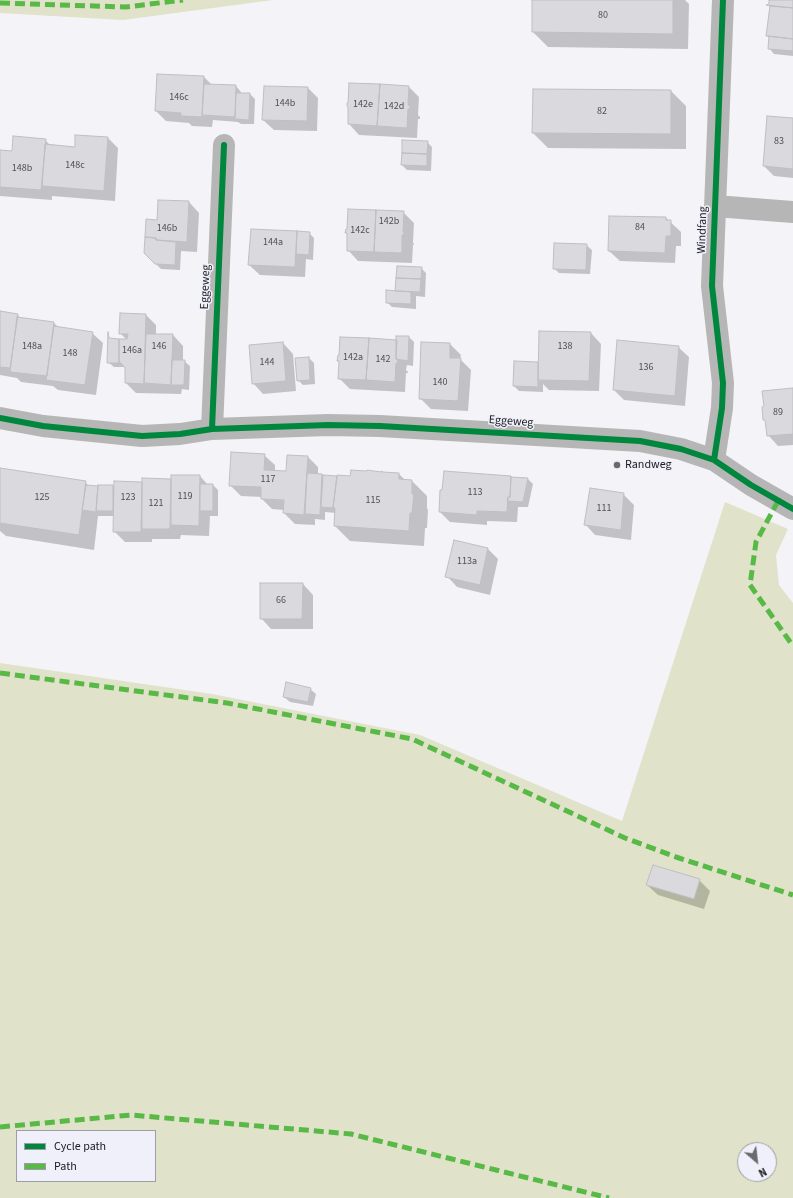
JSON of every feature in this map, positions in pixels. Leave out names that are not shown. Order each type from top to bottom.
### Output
[{"type":"street","name":"Windfang","points":[[714,460],[722,408],[724,383],[712,286],[723,0]]},
{"type":"street","name":"Eggeweg","points":[[212,429],[224,145]]},
{"type":"street","points":[[715,206],[793,212]]},
{"type":"street","name":"Eggeweg","points":[[0,418],[44,426],[142,436],[180,434],[212,429],[328,425],[380,426],[640,441],[682,448],[714,460],[751,486],[793,509]]},
{"type":"green space","points":[[0,0],[273,0],[123,20],[0,13]]},
{"type":"green space","points":[[725,502],[788,529],[776,555],[779,585],[793,603],[793,1198],[0,1198],[0,663],[212,694],[420,735],[622,821]]},
{"type":"building","points":[[532,0],[673,0],[673,34],[532,32]]},
{"type":"building","points":[[769,0],[793,0],[793,8],[766,5],[769,4]]},
{"type":"building","points":[[770,6],[793,8],[793,39],[766,36]]},
{"type":"building","points":[[769,36],[793,39],[793,51],[768,49]]},
{"type":"building","points":[[157,74],[204,76],[202,117],[181,116],[181,113],[155,111]]},
{"type":"building","points":[[349,83],[380,84],[377,126],[348,124],[347,103]]},
{"type":"building","points":[[204,84],[236,85],[235,117],[202,115]]},
{"type":"building","points":[[380,84],[409,86],[408,105],[410,106],[410,109],[408,109],[407,128],[377,126]]},
{"type":"building","points":[[264,86],[308,87],[307,121],[262,120]]},
{"type":"building","points":[[533,89],[671,90],[671,134],[532,133]]},
{"type":"building","points":[[236,93],[250,93],[249,120],[235,119]]},
{"type":"building","points":[[767,116],[793,118],[793,169],[763,166]]},
{"type":"building","points":[[75,135],[108,137],[104,191],[42,186],[45,144],[75,147]]},
{"type":"building","points":[[13,136],[46,139],[41,190],[0,187],[0,150],[12,151]]},
{"type":"building","points":[[402,140],[428,141],[427,154],[402,153]]},
{"type":"building","points":[[402,153],[427,154],[427,166],[401,165]]},
{"type":"building","points":[[158,200],[189,201],[187,242],[156,240],[156,238],[145,237],[146,219],[157,220]]},
{"type":"building","points":[[348,209],[376,210],[374,252],[347,251],[347,233],[345,233],[347,229]]},
{"type":"building","points":[[376,210],[404,211],[402,253],[374,252]]},
{"type":"building","points":[[609,216],[666,217],[666,220],[671,220],[671,236],[666,236],[665,253],[608,251]]},
{"type":"building","points":[[251,229],[297,231],[295,267],[248,265]]},
{"type":"building","points":[[297,231],[310,232],[309,255],[296,254]]},
{"type":"building","points":[[145,237],[156,238],[156,240],[176,242],[175,265],[155,264],[144,253]]},
{"type":"building","points":[[554,243],[587,244],[586,270],[553,269]]},
{"type":"building","points":[[397,266],[422,267],[421,279],[396,278]]},
{"type":"building","points":[[396,278],[421,279],[420,292],[395,291]]},
{"type":"building","points":[[386,290],[411,292],[411,304],[386,303]]},
{"type":"building","points":[[0,311],[18,314],[10,368],[0,367]]},
{"type":"building","points":[[120,313],[146,314],[144,384],[125,383],[125,368],[121,363],[119,363],[119,339],[127,339],[128,334],[119,334]]},
{"type":"building","points":[[17,317],[54,322],[47,376],[10,372]]},
{"type":"building","points":[[54,326],[93,332],[85,385],[46,380]]},
{"type":"building","points":[[539,331],[591,332],[589,381],[538,380]]},
{"type":"building","points":[[108,332],[109,338],[119,339],[119,363],[107,363]]},
{"type":"building","points":[[146,334],[173,334],[171,385],[144,383]]},
{"type":"building","points":[[396,336],[409,336],[408,361],[396,359]]},
{"type":"building","points":[[340,337],[369,338],[366,380],[338,379],[339,361],[337,361],[339,355]]},
{"type":"building","points":[[369,338],[397,340],[396,359],[398,363],[396,363],[395,382],[366,380]]},
{"type":"building","points":[[617,340],[679,346],[675,396],[613,390]]},
{"type":"building","points":[[283,342],[286,381],[252,384],[249,345]]},
{"type":"building","points":[[421,342],[450,343],[450,358],[461,358],[458,401],[419,399]]},
{"type":"building","points":[[309,357],[310,380],[297,381],[295,358]]},
{"type":"building","points":[[172,360],[185,360],[184,385],[171,385]]},
{"type":"building","points":[[514,361],[538,362],[538,387],[513,386]]},
{"type":"building","points":[[793,388],[793,434],[767,436],[765,420],[763,420],[762,407],[764,406],[762,391]]},
{"type":"building","points":[[231,452],[265,454],[264,470],[286,471],[287,455],[308,456],[304,515],[283,513],[284,500],[261,499],[261,487],[229,486]]},
{"type":"building","points":[[0,468],[86,481],[79,535],[0,523]]},
{"type":"building","points":[[351,470],[399,473],[399,479],[412,480],[412,494],[414,494],[412,513],[410,513],[409,531],[334,526],[335,508],[333,508],[337,475],[350,476]]},
{"type":"building","points":[[444,471],[511,476],[510,497],[508,497],[507,512],[477,511],[477,515],[439,512],[440,490],[442,490]]},
{"type":"building","points":[[307,473],[322,474],[320,515],[305,514]]},
{"type":"building","points":[[171,475],[200,475],[199,526],[171,525]]},
{"type":"building","points":[[323,475],[337,476],[333,508],[321,507]]},
{"type":"building","points":[[511,477],[528,478],[523,502],[507,501],[508,497],[510,497]]},
{"type":"building","points":[[142,478],[171,479],[170,529],[142,529]]},
{"type":"building","points":[[114,481],[142,482],[141,532],[113,532]]},
{"type":"building","points":[[200,484],[213,484],[213,511],[200,511]]},
{"type":"building","points":[[86,485],[98,486],[96,512],[82,510]]},
{"type":"building","points":[[98,485],[113,485],[113,511],[96,511]]},
{"type":"building","points":[[590,488],[624,493],[621,530],[584,525]]},
{"type":"building","points":[[454,540],[488,548],[480,585],[445,577]]},
{"type":"building","points":[[260,583],[303,583],[302,619],[260,619]]},
{"type":"building","points":[[286,682],[311,688],[308,702],[283,697]]},
{"type":"building","points":[[653,865],[700,879],[694,899],[646,885]]},
{"type":"marked path","points":[[0,3],[126,7],[183,0]]},
{"type":"marked path","points":[[778,501],[756,542],[750,585],[793,646]]},
{"type":"marked path","points":[[0,673],[227,703],[412,739],[625,838],[676,857],[793,895]]},
{"type":"marked path","points":[[0,1127],[131,1115],[351,1134],[609,1198]]},
{"type":"cycle path","points":[[714,460],[722,408],[723,383],[712,286],[723,0]]},
{"type":"cycle path","points":[[212,429],[224,145]]},
{"type":"cycle path","points":[[0,418],[43,426],[142,436],[180,434],[212,429],[328,425],[380,426],[640,441],[681,449],[714,460],[751,485],[793,509]]},
{"type":"place","name":"Randweg","points":[[617,465]]}]
